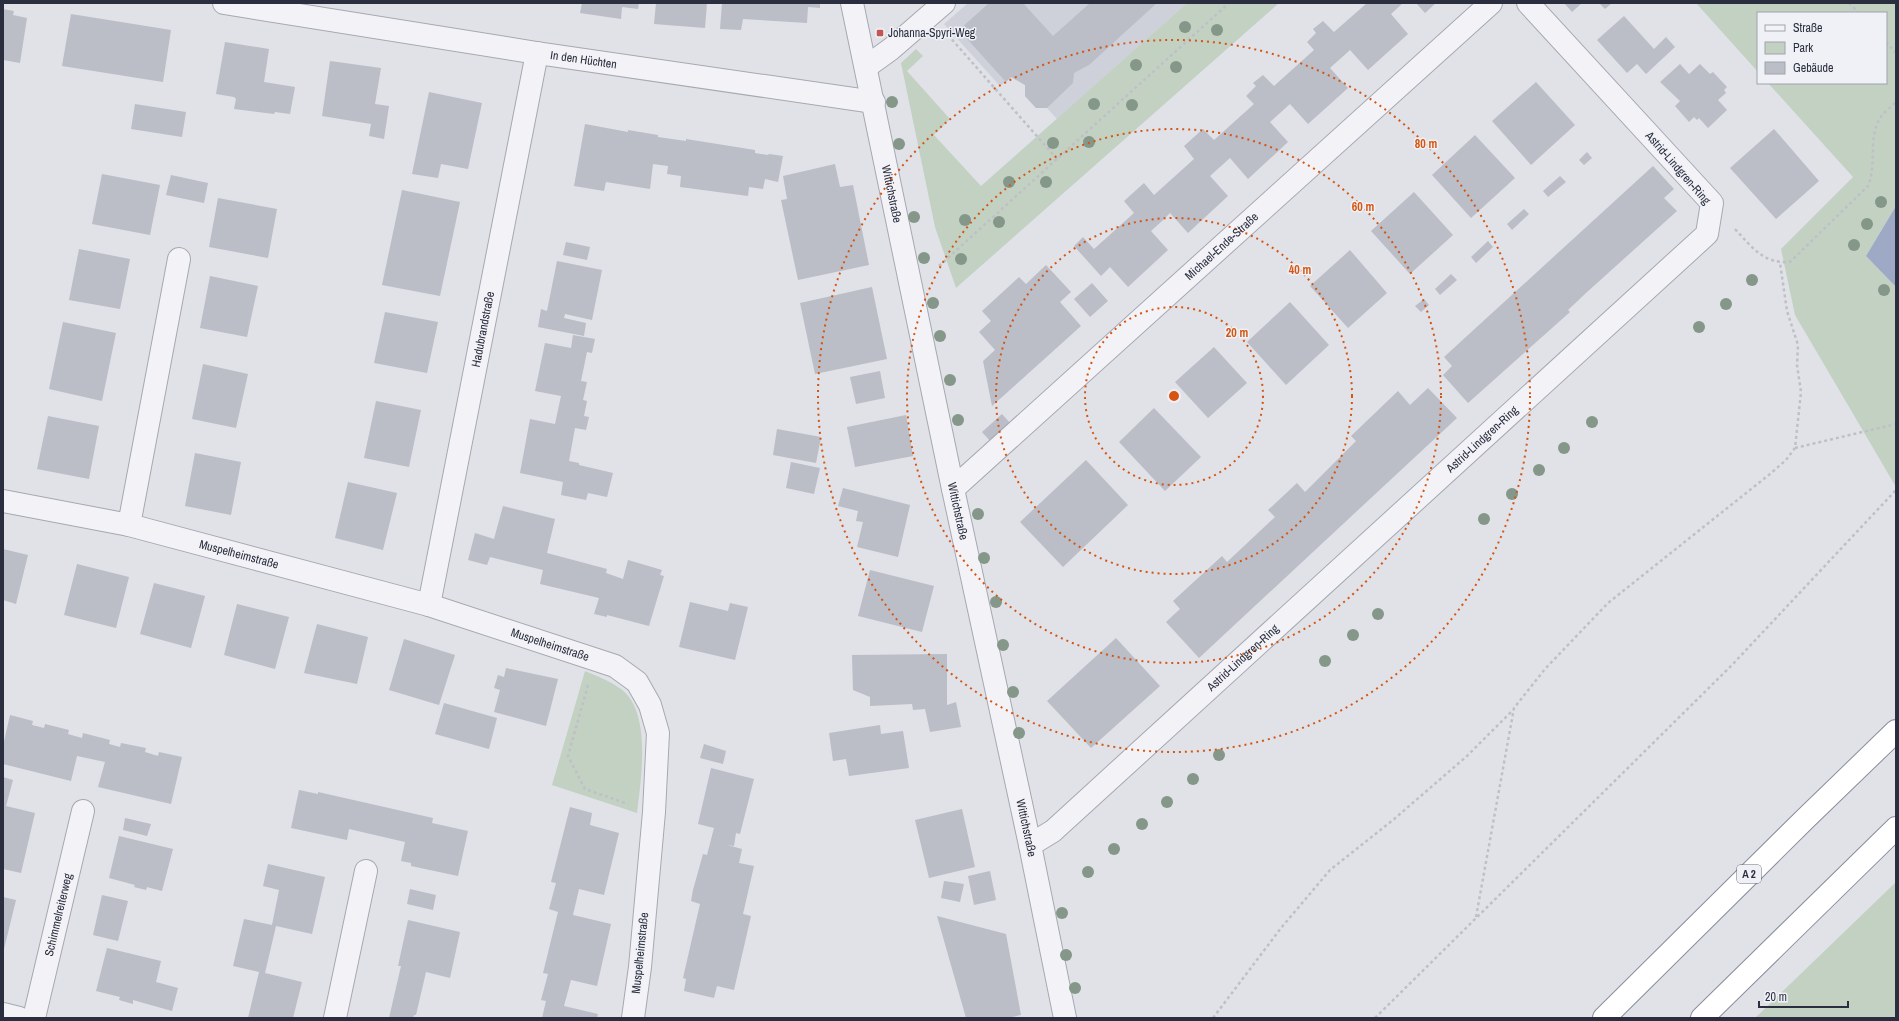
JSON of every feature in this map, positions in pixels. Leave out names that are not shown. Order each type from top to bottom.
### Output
[{"type":"highway","name":"A 2","points":[[1604,1018],[1896,731]]},
{"type":"highway","points":[[1702,1018],[1896,828]]},
{"type":"street","name":"In den Hüchten","points":[[224,3],[294,8],[537,53],[874,102]]},
{"type":"street","name":"Wittichstraße","points":[[852,3],[874,102],[953,489],[1030,845],[1065,1018]]},
{"type":"street","name":"Michael-Ende-Straße","points":[[953,489],[1491,3]]},
{"type":"street","name":"Astrid-Lindgren-Ring","points":[[1030,845],[1053,831],[1707,234],[1712,203],[1528,3]]},
{"type":"street","points":[[866,68],[892,49],[937,9]]},
{"type":"street","name":"Hadubrandstraße","points":[[429,605],[537,53]]},
{"type":"street","points":[[129,525],[179,259]]},
{"type":"street","name":"Muspelheimstraße","points":[[3,501],[129,525],[429,605],[615,666],[637,682],[650,705],[658,733],[654,812],[640,967],[633,1018]]},
{"type":"street","name":"Schimmelreiterweg","points":[[34,1018],[83,811]]},
{"type":"street","points":[[335,1018],[366,871]]},
{"type":"street","points":[[3,1014],[19,1018]]},
{"type":"path","points":[[939,266],[1229,3]]},
{"type":"path","points":[[1849,3],[1857,12]]},
{"type":"path","points":[[937,9],[1058,159]]},
{"type":"path","points":[[1887,43],[1896,53]]},
{"type":"path","points":[[1707,234],[1735,229],[1764,258],[1780,263],[1790,262],[1868,186],[1872,175],[1876,126],[1881,117],[1896,102]]},
{"type":"path","points":[[1213,1018],[1281,928],[1330,870],[1393,820],[1467,756],[1514,708],[1545,669],[1608,603],[1770,474],[1786,460],[1796,448],[1801,392],[1797,365],[1798,345],[1787,311],[1780,263]]},
{"type":"path","points":[[1796,448],[1896,424]]},
{"type":"path","points":[[1375,1018],[1732,664],[1896,490]]},
{"type":"path","points":[[596,659],[568,756],[585,789],[654,812]]},
{"type":"path","points":[[1476,917],[1514,708]]},
{"type":"shaded area","points":[[968,3],[1187,3],[1057,119],[1047,108],[1036,108],[1025,96],[1025,85],[1011,77],[1000,86],[944,24]]},
{"type":"green space","points":[[1187,3],[1279,3],[956,288],[935,227],[901,63],[916,49],[923,56],[907,71],[950,119],[934,135],[981,186]]},
{"type":"green space","points":[[1696,3],[1896,3],[1896,206],[1866,256],[1896,287],[1896,487],[1795,315],[1781,249],[1853,177],[1769,84],[1887,84],[1887,12],[1757,12],[1757,71]]},
{"type":"green space","points":[[585,671],[608,681],[621,689],[631,700],[637,713],[641,729],[642,765],[637,813],[552,785]]},
{"type":"green space","points":[[1896,882],[1896,1018],[1755,1018]]},
{"type":"water","points":[[1896,206],[1896,287],[1866,256]]},
{"type":"building","points":[[582,3],[639,3],[638,9],[622,7],[621,19],[580,13]]},
{"type":"building","points":[[656,3],[707,3],[705,28],[654,24]]},
{"type":"building","points":[[722,3],[820,3],[820,8],[808,7],[807,23],[743,19],[741,30],[720,29]]},
{"type":"building","points":[[989,3],[1023,3],[1053,36],[1090,3],[1157,3],[1089,65],[1074,73],[1073,83],[1047,108],[1036,108],[1025,96],[1025,85],[1011,77],[1006,82],[959,30]]},
{"type":"building","points":[[1367,3],[1403,3],[1391,14],[1408,34],[1368,70],[1350,50],[1330,68],[1348,88],[1308,124],[1290,104],[1270,122],[1288,142],[1248,179],[1230,158],[1210,176],[1228,196],[1188,233],[1170,213],[1151,231],[1168,250],[1128,287],[1110,267],[1101,276],[1074,246],[1083,237],[1094,249],[1134,213],[1124,201],[1144,183],[1154,195],[1194,159],[1184,146],[1203,129],[1214,140],[1254,104],[1246,96],[1256,86],[1253,83],[1263,75],[1274,86],[1314,50],[1307,42],[1316,33],[1313,29],[1323,21],[1334,32]]},
{"type":"building","points":[[1416,3],[1436,3],[1425,13]]},
{"type":"building","points":[[1564,3],[1582,3],[1572,12]]},
{"type":"building","points":[[1599,3],[1612,3],[1605,9]]},
{"type":"building","points":[[3,9],[14,11],[13,15],[27,18],[20,63],[3,60]]},
{"type":"building","points":[[71,14],[171,30],[163,82],[62,66]]},
{"type":"building","points":[[1624,16],[1654,49],[1666,37],[1675,47],[1646,74],[1637,64],[1627,73],[1597,40]]},
{"type":"building","points":[[225,42],[269,49],[264,82],[295,87],[290,114],[275,112],[274,114],[234,109],[236,99],[234,97],[216,94]]},
{"type":"building","points":[[330,61],[381,68],[375,104],[389,106],[384,139],[369,136],[371,124],[322,116]]},
{"type":"building","points":[[1680,64],[1689,74],[1700,64],[1710,74],[1713,72],[1727,87],[1724,90],[1726,93],[1718,100],[1727,110],[1708,128],[1699,118],[1697,120],[1694,117],[1689,122],[1675,106],[1680,101],[1660,82]]},
{"type":"building","points":[[1536,82],[1575,125],[1531,165],[1492,121]]},
{"type":"building","points":[[429,92],[482,103],[468,169],[441,164],[438,178],[412,174]]},
{"type":"building","points":[[135,104],[186,112],[182,137],[131,129]]},
{"type":"building","points":[[585,124],[628,132],[628,130],[658,135],[658,137],[686,141],[686,139],[755,150],[755,153],[783,156],[778,182],[765,179],[763,189],[749,187],[748,196],[680,187],[681,176],[667,174],[668,166],[653,164],[650,189],[606,182],[604,191],[574,186]]},
{"type":"building","points":[[1774,129],[1819,181],[1776,219],[1730,168]]},
{"type":"building","points":[[1475,135],[1515,178],[1471,218],[1432,175]]},
{"type":"building","points":[[1587,152],[1592,158],[1584,165],[1579,160]]},
{"type":"building","points":[[835,164],[840,187],[853,185],[869,265],[798,280],[781,200],[787,199],[783,176]]},
{"type":"building","points":[[1653,166],[1674,189],[1664,198],[1677,211],[1586,293],[1568,310],[1570,312],[1468,403],[1443,375],[1452,366],[1444,357]]},
{"type":"building","points":[[102,174],[160,185],[150,235],[92,224]]},
{"type":"building","points":[[171,175],[208,183],[204,203],[166,195]]},
{"type":"building","points":[[1560,176],[1566,182],[1548,197],[1543,191]]},
{"type":"building","points":[[402,190],[460,202],[440,296],[382,285]]},
{"type":"building","points":[[1414,192],[1453,235],[1410,274],[1371,231]]},
{"type":"building","points":[[218,198],[277,209],[268,258],[209,247]]},
{"type":"building","points":[[1524,209],[1529,214],[1512,230],[1507,224]]},
{"type":"building","points":[[1488,241],[1493,247],[1476,263],[1471,257]]},
{"type":"building","points":[[566,242],[590,247],[587,260],[563,255]]},
{"type":"building","points":[[79,249],[130,259],[120,309],[69,300]]},
{"type":"building","points":[[1350,250],[1387,293],[1348,328],[1310,286]]},
{"type":"building","points":[[557,261],[602,270],[592,320],[565,314],[564,318],[586,323],[584,336],[538,327],[541,309],[547,311]]},
{"type":"building","points":[[1046,265],[1071,292],[1060,302],[1081,326],[992,406],[983,361],[995,350],[979,332],[991,321],[982,311],[1019,277],[1026,284]]},
{"type":"building","points":[[1451,274],[1457,280],[1440,295],[1435,289]]},
{"type":"building","points":[[210,276],[258,286],[247,337],[200,328]]},
{"type":"building","points":[[1092,283],[1108,301],[1090,317],[1074,299]]},
{"type":"building","points":[[872,287],[887,359],[815,374],[800,303]]},
{"type":"building","points":[[1424,299],[1429,305],[1421,312],[1415,306]]},
{"type":"building","points":[[1290,302],[1329,345],[1286,385],[1247,342]]},
{"type":"building","points":[[385,312],[438,322],[427,373],[374,363]]},
{"type":"building","points":[[63,322],[116,333],[102,401],[49,389]]},
{"type":"building","points":[[573,335],[595,339],[592,353],[587,352],[581,381],[587,382],[583,400],[587,401],[584,416],[589,417],[586,430],[575,428],[569,461],[579,463],[579,465],[613,473],[607,497],[588,493],[586,500],[561,495],[563,482],[520,473],[530,419],[555,424],[561,396],[535,391],[545,343],[571,348]]},
{"type":"building","points":[[1214,347],[1247,383],[1208,418],[1175,382]]},
{"type":"building","points":[[203,364],[248,374],[236,428],[192,419]]},
{"type":"building","points":[[880,371],[885,398],[856,404],[850,377]]},
{"type":"building","points":[[1428,388],[1457,418],[1199,658],[1166,622],[1180,609],[1173,601],[1222,556],[1227,562],[1275,517],[1268,510],[1297,483],[1305,492],[1356,441],[1351,436],[1398,391],[1410,405]]},
{"type":"building","points":[[376,401],[421,410],[409,467],[364,458]]},
{"type":"building","points":[[1154,408],[1201,457],[1165,491],[1119,442]]},
{"type":"building","points":[[1002,414],[1010,423],[990,441],[982,432]]},
{"type":"building","points":[[906,415],[913,456],[855,467],[847,427]]},
{"type":"building","points":[[48,416],[99,426],[89,479],[37,469]]},
{"type":"building","points":[[777,429],[821,437],[816,463],[773,455]]},
{"type":"building","points":[[195,453],[241,462],[231,515],[185,506]]},
{"type":"building","points":[[1086,460],[1128,505],[1063,567],[1020,522]]},
{"type":"building","points":[[791,462],[820,468],[814,494],[786,488]]},
{"type":"building","points":[[348,482],[397,493],[383,550],[335,538]]},
{"type":"building","points":[[843,488],[910,505],[898,557],[857,547],[863,522],[856,521],[858,511],[838,506]]},
{"type":"building","points":[[503,506],[555,519],[547,553],[607,569],[606,573],[623,579],[628,560],[662,570],[660,575],[664,576],[649,626],[607,615],[607,617],[594,614],[599,598],[540,584],[543,570],[490,557],[487,565],[468,560],[475,533],[494,539]]},
{"type":"building","points":[[3,549],[28,555],[16,604],[3,600]]},
{"type":"building","points":[[77,564],[129,577],[116,628],[64,615]]},
{"type":"building","points":[[870,570],[934,586],[922,632],[858,616]]},
{"type":"building","points":[[154,583],[205,596],[191,648],[140,634]]},
{"type":"building","points":[[690,602],[728,611],[730,603],[748,607],[735,660],[679,647]]},
{"type":"building","points":[[237,604],[289,617],[275,669],[224,655]]},
{"type":"building","points":[[317,624],[368,637],[357,684],[304,673]]},
{"type":"building","points":[[1116,638],[1160,686],[1091,748],[1047,701]]},
{"type":"building","points":[[404,639],[455,655],[439,705],[389,690]]},
{"type":"building","points":[[947,654],[947,705],[956,702],[961,727],[930,732],[925,709],[913,710],[912,704],[870,706],[870,697],[853,690],[852,655]]},
{"type":"building","points":[[506,668],[558,679],[546,726],[494,712],[500,690],[494,688],[498,675],[504,677]]},
{"type":"building","points":[[444,703],[497,718],[489,749],[435,734]]},
{"type":"building","points":[[10,715],[33,721],[32,725],[44,728],[45,724],[69,730],[68,734],[82,738],[83,733],[110,740],[109,744],[120,747],[121,743],[146,748],[145,752],[158,756],[159,752],[182,757],[171,804],[98,787],[105,762],[77,756],[71,781],[3,764],[3,746]]},
{"type":"building","points":[[880,725],[881,734],[903,731],[909,768],[849,776],[846,759],[833,761],[829,733]]},
{"type":"building","points":[[704,744],[726,751],[723,764],[700,758]]},
{"type":"building","points":[[711,768],[754,779],[740,834],[736,833],[734,846],[727,845],[742,849],[739,863],[754,866],[743,914],[751,916],[734,990],[717,986],[714,998],[684,991],[686,979],[683,978],[700,904],[691,901],[693,890],[703,854],[707,855],[714,828],[698,824]]},
{"type":"building","points":[[3,777],[13,780],[6,806],[35,813],[21,873],[3,869]]},
{"type":"building","points":[[299,790],[318,794],[318,792],[433,818],[432,823],[468,831],[458,876],[411,866],[411,863],[401,861],[405,842],[349,829],[347,840],[291,828]]},
{"type":"building","points":[[570,807],[592,813],[590,825],[619,833],[604,895],[579,889],[573,915],[611,924],[597,986],[571,980],[564,1006],[598,1014],[597,1018],[542,1018],[546,1001],[541,1000],[548,974],[543,973],[558,912],[549,909],[556,883],[551,882]]},
{"type":"building","points":[[962,809],[975,867],[929,878],[915,820]]},
{"type":"building","points":[[125,818],[151,824],[147,836],[123,830]]},
{"type":"building","points":[[119,836],[173,849],[162,891],[147,887],[146,890],[134,887],[135,885],[109,878]]},
{"type":"building","points":[[268,864],[325,877],[312,934],[276,926],[265,973],[302,982],[293,1018],[248,1018],[259,972],[233,966],[244,919],[272,925],[279,890],[263,886]]},
{"type":"building","points":[[990,871],[996,900],[974,905],[968,876]]},
{"type":"building","points":[[944,881],[964,884],[960,902],[941,898]]},
{"type":"building","points":[[410,889],[436,895],[433,910],[407,904]]},
{"type":"building","points":[[102,895],[128,901],[118,941],[93,935]]},
{"type":"building","points":[[3,897],[16,900],[4,949],[3,949]]},
{"type":"building","points":[[937,916],[1006,934],[1021,1015],[1007,1018],[966,1018]]},
{"type":"building","points":[[408,920],[460,932],[450,978],[426,972],[416,1015],[414,1015],[413,1018],[389,1018],[401,966],[398,966]]},
{"type":"building","points":[[107,948],[161,961],[156,982],[178,988],[172,1011],[133,1000],[133,1004],[119,1000],[120,997],[96,991]]},
{"type":"place","name":"Johanna-Spyri-Weg","points":[[880,33]]}]
